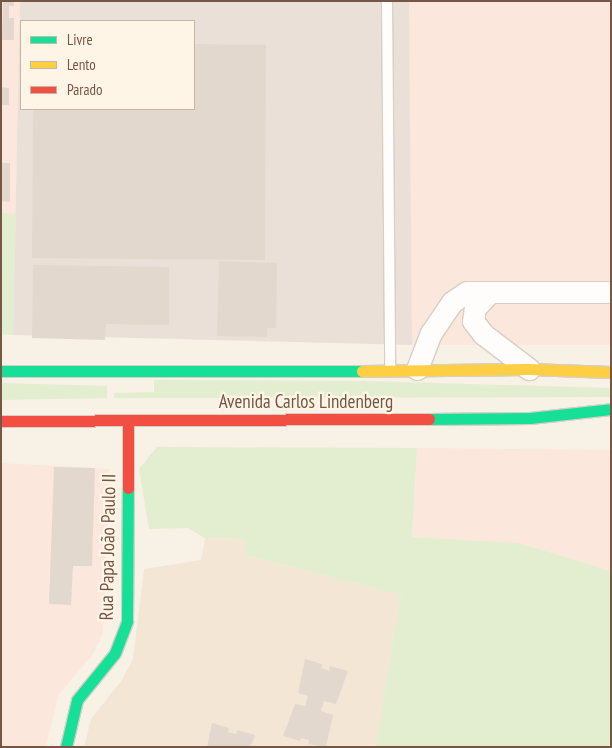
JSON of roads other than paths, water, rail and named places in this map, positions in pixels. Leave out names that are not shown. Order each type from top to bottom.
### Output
[{"type":"main road","name":"Avenida Carlos Lindenberg","points":[[1,371],[151,373],[529,369],[611,372]]},
{"type":"main road","name":"Avenida Carlos Lindenberg","points":[[1,421],[530,418],[611,409]]},
{"type":"main road","name":"Rua Papa João Paulo II","points":[[66,747],[77,700],[116,653],[127,621],[128,420]]},
{"type":"street","points":[[417,369],[431,333],[452,302],[467,292],[611,292]]},
{"type":"street","points":[[489,293],[475,308],[473,321],[483,334],[529,369]]},
{"type":"lane","points":[[387,1],[390,370]]}]
